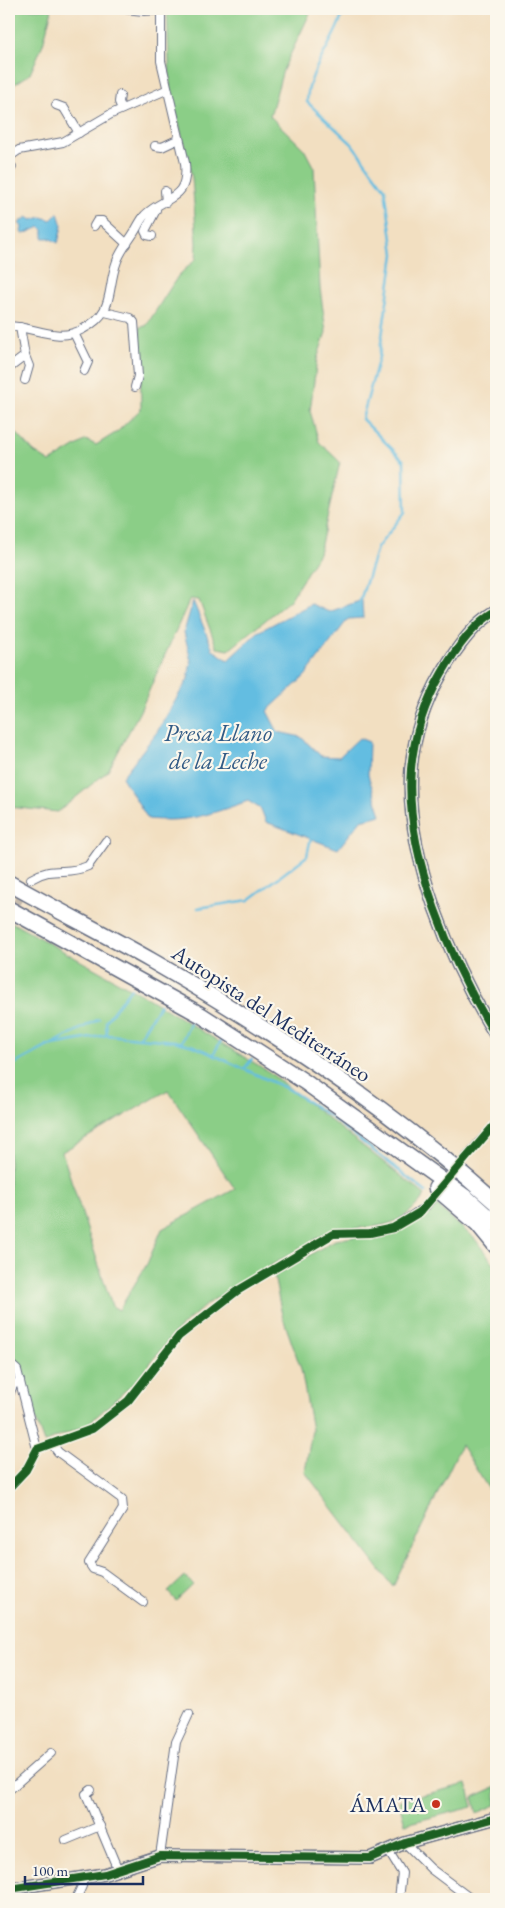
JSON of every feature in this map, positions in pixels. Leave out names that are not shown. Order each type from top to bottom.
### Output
[{"type":"highway","name":"Autopista del Mediterráneo","points":[[9,883],[152,961],[271,1032],[334,1074],[443,1155],[496,1203]]},
{"type":"highway","name":"Autopista del Mediterráneo","points":[[9,909],[201,1015],[305,1082],[468,1199],[496,1224]]},
{"type":"highway","points":[[305,1082],[357,1130],[448,1197],[478,1224],[496,1246]]},
{"type":"highway","points":[[443,1155],[496,1193]]},
{"type":"highway","points":[[425,1168],[448,1191],[496,1232]]},
{"type":"street","points":[[9,326],[20,326],[54,335],[74,333],[96,321],[105,312],[116,281],[117,261],[144,216],[182,189],[187,176],[166,90],[161,61],[161,9],[126,11]]},
{"type":"street","points":[[9,157],[25,148],[43,147],[63,142],[122,109],[166,90]]},
{"type":"street","points":[[120,95],[119,102],[122,109]]},
{"type":"street","points":[[56,105],[66,107],[79,133]]},
{"type":"street","points":[[154,146],[162,147],[179,139]]},
{"type":"street","points":[[165,191],[166,202]]},
{"type":"street","points":[[152,236],[147,235],[146,231],[158,205]]},
{"type":"street","points":[[94,226],[99,220],[107,223],[127,244]]},
{"type":"street","points":[[105,312],[130,318],[134,322],[138,376],[135,387]]},
{"type":"street","points":[[20,326],[25,356],[29,366],[25,380]]},
{"type":"street","points":[[74,333],[88,362],[84,371]]},
{"type":"street","points":[[9,368],[25,356]]},
{"type":"street","points":[[496,612],[484,618],[454,652],[431,692],[419,728],[411,769],[411,788],[413,830],[425,877],[446,940],[496,1036]]},
{"type":"street","points":[[31,880],[52,870],[64,872],[88,866],[106,841]]},
{"type":"street","points":[[37,1449],[92,1429],[128,1401],[179,1336],[236,1291],[333,1234],[370,1233],[393,1228],[425,1207],[496,1122]]},
{"type":"street","points":[[9,1363],[14,1366],[20,1381],[37,1449],[26,1470],[9,1488]]},
{"type":"street","points":[[9,1395],[13,1385],[20,1381]]},
{"type":"street","points":[[52,1444],[58,1452],[122,1499],[123,1509],[89,1563],[93,1569],[102,1572],[143,1602]]},
{"type":"street","points":[[160,1856],[176,1742],[189,1714]]},
{"type":"street","points":[[9,1790],[51,1753]]},
{"type":"street","points":[[91,1790],[86,1794],[118,1870]]},
{"type":"street","points":[[9,1889],[82,1878],[118,1870],[160,1856],[352,1860],[370,1858],[389,1852],[405,1843],[496,1818]]},
{"type":"street","points":[[66,1840],[100,1826]]},
{"type":"street","points":[[405,1843],[431,1869],[471,1899]]},
{"type":"street","points":[[389,1852],[402,1873],[399,1899]]},
{"type":"street","points":[[76,1899],[82,1886],[82,1878]]},
{"type":"green space","points":[[9,9],[52,9],[43,44],[30,74],[9,88]]},
{"type":"green space","points":[[167,9],[312,9],[283,70],[270,116],[304,149],[314,168],[320,288],[326,332],[317,359],[310,411],[319,442],[340,462],[319,553],[290,600],[229,650],[217,648],[199,600],[190,599],[140,711],[108,771],[58,812],[9,807],[9,425],[34,452],[50,462],[86,440],[96,445],[117,432],[141,409],[140,327],[146,326],[178,276],[196,259],[197,243],[192,178],[170,87]]},
{"type":"green space","points":[[9,921],[151,1000],[269,1072],[425,1195],[414,1208],[392,1223],[326,1233],[208,1303],[175,1332],[136,1381],[87,1425],[44,1443],[14,1360],[9,1353]],"holes":[[[168,1090],[235,1189],[162,1229],[147,1264],[119,1310],[112,1306],[62,1152]]]},
{"type":"green space","points":[[435,1204],[475,1239],[496,1267],[496,1501],[461,1445],[393,1587],[305,1472],[312,1430],[301,1369],[282,1315],[274,1276],[335,1240],[401,1229]]},
{"type":"green space","points":[[185,1576],[193,1585],[176,1601],[168,1592]]},
{"type":"green space","name":"ÁMATA","points":[[467,1784],[473,1807],[405,1824],[399,1801]]},
{"type":"green space","points":[[496,1787],[496,1805],[477,1813],[473,1797]]},
{"type":"water","points":[[58,213],[62,226],[58,243],[49,238],[43,238],[43,230],[40,227],[24,234],[21,232],[22,227],[19,223],[27,217],[32,220],[42,217],[51,220]]},
{"type":"water","name":"Presa Llano de la Leche","points":[[362,600],[363,618],[348,619],[305,676],[267,711],[278,732],[301,737],[321,756],[339,757],[359,738],[369,742],[368,775],[381,815],[361,820],[338,849],[266,822],[261,809],[248,801],[188,818],[176,820],[148,819],[122,777],[157,732],[188,679],[191,661],[184,632],[193,601],[213,650],[228,660],[258,632],[311,604],[329,612]]},
{"type":"waterway","points":[[344,9],[335,33],[312,78],[307,102],[352,144],[385,189],[394,254],[379,357],[362,419],[404,461],[405,512],[377,548],[360,601]]},
{"type":"waterway","points":[[198,908],[249,900],[307,856],[311,837]]},
{"type":"waterway","points":[[107,1035],[106,1021],[131,988]]},
{"type":"waterway","points":[[139,1038],[160,1004]]},
{"type":"waterway","points":[[9,1067],[99,1019]]},
{"type":"waterway","points":[[181,1043],[191,1021]]},
{"type":"waterway","points":[[47,1046],[107,1035],[174,1041],[194,1046],[290,1090],[331,1117],[426,1192]]},
{"type":"waterway","points":[[213,1055],[222,1039]]},
{"type":"waterway","points":[[244,1069],[252,1059]]},
{"type":"tunnel","points":[[11,913],[31,879]]},
{"type":"cycle path","points":[[496,611],[479,623],[458,647],[436,684],[421,720],[411,769],[411,802],[415,837],[434,908],[463,976],[496,1036]]},
{"type":"cycle path","points":[[9,1488],[26,1470],[37,1449],[92,1429],[128,1401],[179,1336],[237,1291],[333,1234],[370,1233],[393,1228],[420,1212],[496,1123]]},
{"type":"cycle path","points":[[9,1889],[105,1874],[160,1856],[370,1858],[405,1843],[496,1818]]},
{"type":"place","name":"ÁMATA","points":[[436,1804]]}]
